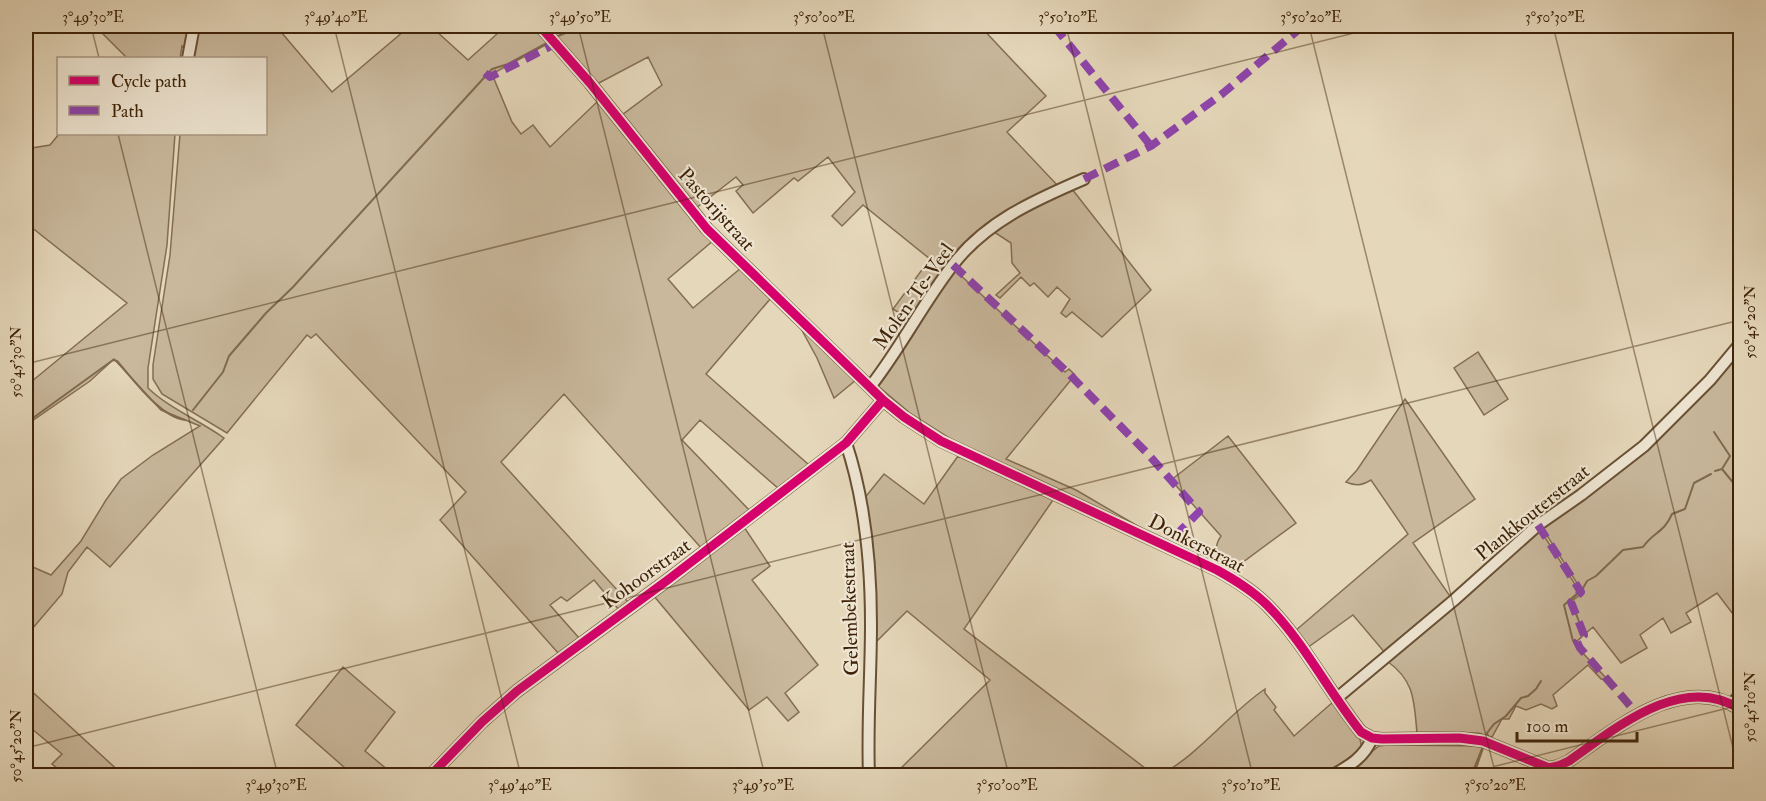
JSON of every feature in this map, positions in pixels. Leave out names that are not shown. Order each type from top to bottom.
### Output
[{"type":"street","points":[[188,57],[194,26]]},
{"type":"street","name":"Pastorijstraat","points":[[540,26],[590,83],[707,229],[883,400]]},
{"type":"street","name":"Molen-Te-Veel","points":[[870,387],[953,265],[981,237],[1032,202],[1084,179]]},
{"type":"street","name":"Plankkouterstraat","points":[[1337,698],[1453,601],[1538,525],[1644,446],[1710,381],[1740,344]]},
{"type":"street","name":"Donkerstraat","points":[[883,400],[941,441],[1207,565],[1240,584],[1267,605],[1286,627],[1361,732],[1372,738]]},
{"type":"street","name":"Kohoorstraat","points":[[430,776],[482,722],[517,691],[669,579],[846,443],[883,400]]},
{"type":"street","name":"Gelembekestraat","points":[[846,443],[865,530],[869,574],[871,623],[869,776]]},
{"type":"street","points":[[1331,776],[1354,762],[1366,751],[1372,738],[1471,739],[1502,747],[1560,771],[1639,716],[1662,704],[1698,696],[1714,698],[1736,706],[1740,695]]},
{"type":"shaded area","points":[[95,26],[192,26],[188,51],[182,46],[180,57],[126,57]]},
{"type":"shaded area","points":[[197,26],[276,26],[332,92],[410,26],[439,26],[435,30],[468,60],[498,33],[495,29],[499,26],[532,26],[549,43],[492,74],[512,122],[521,134],[533,125],[550,147],[598,101],[681,205],[714,240],[668,279],[693,308],[741,268],[771,298],[706,374],[809,465],[779,489],[700,420],[682,440],[751,512],[703,550],[564,394],[501,462],[629,603],[619,610],[594,580],[567,601],[561,597],[550,605],[579,638],[559,654],[440,520],[466,492],[316,334],[311,338],[307,335],[227,433],[162,394],[153,379],[153,365],[170,255],[180,135],[267,135],[267,57],[192,57]]},
{"type":"shaded area","points":[[547,26],[980,26],[1046,96],[1007,132],[1059,187],[991,223],[912,321],[893,309],[930,259],[863,205],[842,226],[832,216],[855,192],[828,157],[798,181],[794,178],[753,213],[736,191],[743,185],[736,177],[696,208],[622,115],[662,85],[648,57],[597,84]]},
{"type":"shaded area","points":[[58,135],[175,135],[167,245],[148,368],[148,388],[166,402],[224,438],[110,567],[87,547],[68,572],[62,594],[26,636],[26,564],[51,575],[81,541],[121,479],[153,455],[200,426],[161,410],[114,359],[90,381],[26,425],[26,386],[127,303],[26,223],[26,149],[50,145]]},
{"type":"shaded area","points":[[1072,189],[1151,290],[1102,337],[1072,312],[1066,317],[1061,313],[1070,299],[1057,287],[1048,297],[1034,283],[1030,286],[1021,277],[1000,298],[996,295],[1020,273],[1012,263],[1011,243],[994,232],[1026,209]]},
{"type":"shaded area","points":[[956,271],[1065,372],[1069,369],[1075,375],[1006,459],[1076,490],[1141,528],[957,443],[911,414],[878,386],[952,272]]},
{"type":"shaded area","points":[[799,325],[856,380],[834,398],[817,358]]},
{"type":"shaded area","points":[[1740,347],[1740,616],[1736,618],[1717,593],[1686,613],[1691,622],[1671,633],[1663,618],[1640,635],[1647,648],[1621,663],[1593,627],[1576,642],[1581,651],[1607,679],[1601,679],[1588,665],[1553,695],[1557,706],[1552,709],[1541,704],[1526,710],[1516,706],[1509,719],[1502,719],[1492,737],[1478,733],[1417,733],[1414,701],[1408,684],[1387,661],[1539,528],[1580,592],[1570,601],[1580,624],[1572,601],[1582,591],[1541,526],[1606,480]]},
{"type":"shaded area","points":[[1478,352],[1508,399],[1484,415],[1454,368]]},
{"type":"shaded area","points":[[1405,399],[1475,499],[1413,543],[1452,599],[1386,654],[1353,615],[1307,648],[1295,631],[1408,534],[1371,480],[1358,485],[1346,482],[1357,470]]},
{"type":"shaded area","points":[[1228,436],[1296,523],[1239,565],[1225,562],[1218,557],[1217,546],[1221,536],[1171,480]]},
{"type":"shaded area","points":[[958,456],[1053,500],[964,629],[1154,775],[894,775],[990,680],[907,611],[875,643],[863,500],[884,474],[924,504]]},
{"type":"shaded area","points":[[744,527],[770,566],[752,580],[818,665],[785,693],[799,712],[788,721],[767,697],[749,710],[654,596]]},
{"type":"shaded area","points":[[343,667],[395,712],[365,751],[394,775],[353,775],[296,725]]},
{"type":"shaded area","points":[[26,686],[123,775],[65,775],[52,764],[62,754],[26,724]]},
{"type":"shaded area","points":[[1265,689],[1265,693],[1276,707],[1274,710],[1294,736],[1333,702],[1360,739],[1362,749],[1340,768],[1320,775],[1158,776],[1186,758],[1238,710]]},
{"type":"shaded area","points":[[1379,746],[1484,746],[1476,769],[1470,775],[1339,776]]},
{"type":"waterway","points":[[558,36],[583,26]]},
{"type":"waterway","points":[[193,410],[223,372],[229,356],[266,313],[293,287],[492,69],[508,64],[547,43]]},
{"type":"waterway","points":[[26,423],[113,360],[117,361],[157,405],[166,412],[185,420]]},
{"type":"waterway","points":[[1714,432],[1730,456],[1722,469]]},
{"type":"waterway","points":[[1715,471],[1722,469],[1740,491]]},
{"type":"waterway","points":[[1582,590],[1587,581],[1596,576],[1623,550],[1643,547],[1666,525],[1672,514],[1685,509],[1694,483],[1711,474]]},
{"type":"waterway","points":[[1573,641],[1564,605],[1580,591]]},
{"type":"waterway","points":[[1488,736],[1487,733],[1494,724],[1506,716],[1521,698],[1528,696],[1536,689],[1541,681]]},
{"type":"waterway","points":[[1467,776],[1474,769],[1483,746]]},
{"type":"marked path","points":[[1054,26],[1151,146]]},
{"type":"marked path","points":[[1084,179],[1151,146],[1222,94],[1303,26]]},
{"type":"marked path","points":[[485,73],[490,77],[557,43]]},
{"type":"marked path","points":[[953,265],[1068,373],[1148,454],[1199,512],[1165,546]]},
{"type":"marked path","points":[[1538,525],[1581,592],[1571,602],[1584,635],[1577,642],[1580,648],[1639,716]]},
{"type":"cycle path","points":[[540,26],[590,83],[707,229],[883,400],[941,441],[1217,570],[1243,586],[1267,605],[1293,635],[1361,732],[1372,738],[1382,739],[1459,738],[1483,741],[1549,768],[1569,761],[1628,720],[1673,700],[1695,697],[1718,699],[1740,709]]},
{"type":"cycle path","points":[[430,776],[482,722],[517,691],[669,579],[846,443],[883,400]]}]
